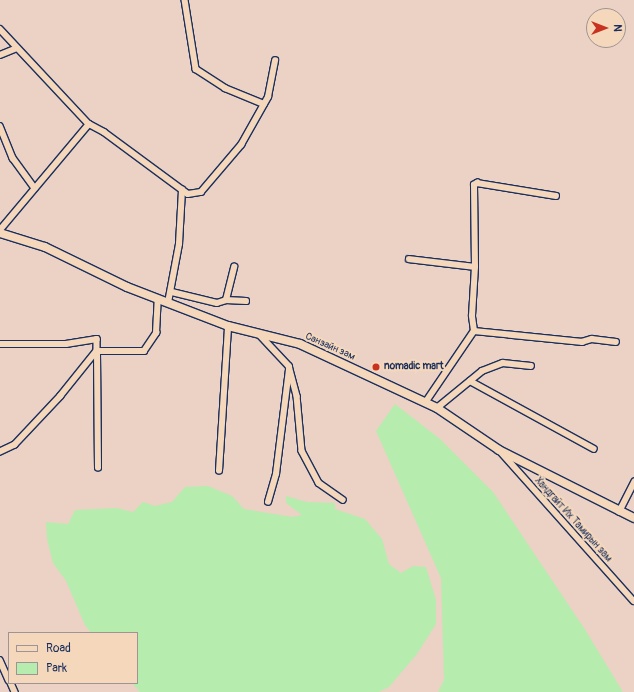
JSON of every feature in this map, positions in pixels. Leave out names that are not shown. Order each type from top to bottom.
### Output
[{"type":"main road","name":"Санзайн зам","points":[[0,233],[45,246],[158,300],[228,326],[300,344],[437,408],[499,450],[619,512],[634,518]]},
{"type":"street","points":[[185,0],[196,68],[225,88],[264,104]]},
{"type":"street","points":[[0,28],[88,124],[104,132],[182,190],[191,194],[201,192],[206,187],[241,144],[264,104],[275,61]]},
{"type":"street","points":[[0,55],[17,48]]},
{"type":"street","points":[[0,230],[88,124]]},
{"type":"street","points":[[0,126],[13,158],[35,188]]},
{"type":"street","points":[[425,403],[474,331],[472,316],[475,267],[474,185],[476,183],[556,196]]},
{"type":"street","points":[[168,303],[172,292],[179,244],[182,190]]},
{"type":"street","points":[[409,259],[475,267]]},
{"type":"street","points":[[226,300],[234,266]]},
{"type":"street","points":[[172,292],[217,303],[226,300],[246,301]]},
{"type":"street","points":[[97,351],[144,351],[156,333],[158,300]]},
{"type":"street","points":[[219,471],[228,326]]},
{"type":"street","points":[[474,331],[582,342],[592,339],[616,342]]},
{"type":"street","points":[[258,334],[289,366],[297,396],[302,451],[319,483],[344,500]]},
{"type":"street","points":[[0,344],[66,344],[97,339],[98,468]]},
{"type":"street","points":[[0,452],[15,445],[61,396],[97,351]]},
{"type":"street","points":[[437,408],[482,371],[503,363],[531,366]]},
{"type":"street","points":[[268,502],[276,474],[289,366]]},
{"type":"street","points":[[470,381],[594,449]]},
{"type":"street","name":"Хандгайт Их Тамирын зам","points":[[499,450],[634,601]]},
{"type":"street","points":[[619,512],[634,482]]},
{"type":"street","points":[[0,660],[8,678]]},
{"type":"green space","points":[[395,404],[440,439],[493,492],[584,628],[623,692],[438,692],[444,680],[441,578],[376,431]]},
{"type":"green space","points":[[208,486],[232,496],[244,509],[292,517],[302,515],[286,503],[286,496],[307,502],[335,503],[335,509],[365,519],[382,539],[389,564],[401,573],[413,566],[426,567],[436,600],[436,624],[417,654],[389,687],[379,692],[140,692],[133,684],[138,684],[138,632],[90,632],[85,625],[66,581],[53,563],[47,539],[46,522],[68,524],[75,510],[117,508],[133,512],[143,502],[155,506],[172,502],[185,487]]},
{"type":"place","name":"nomadic mart","points":[[376,367]]}]
